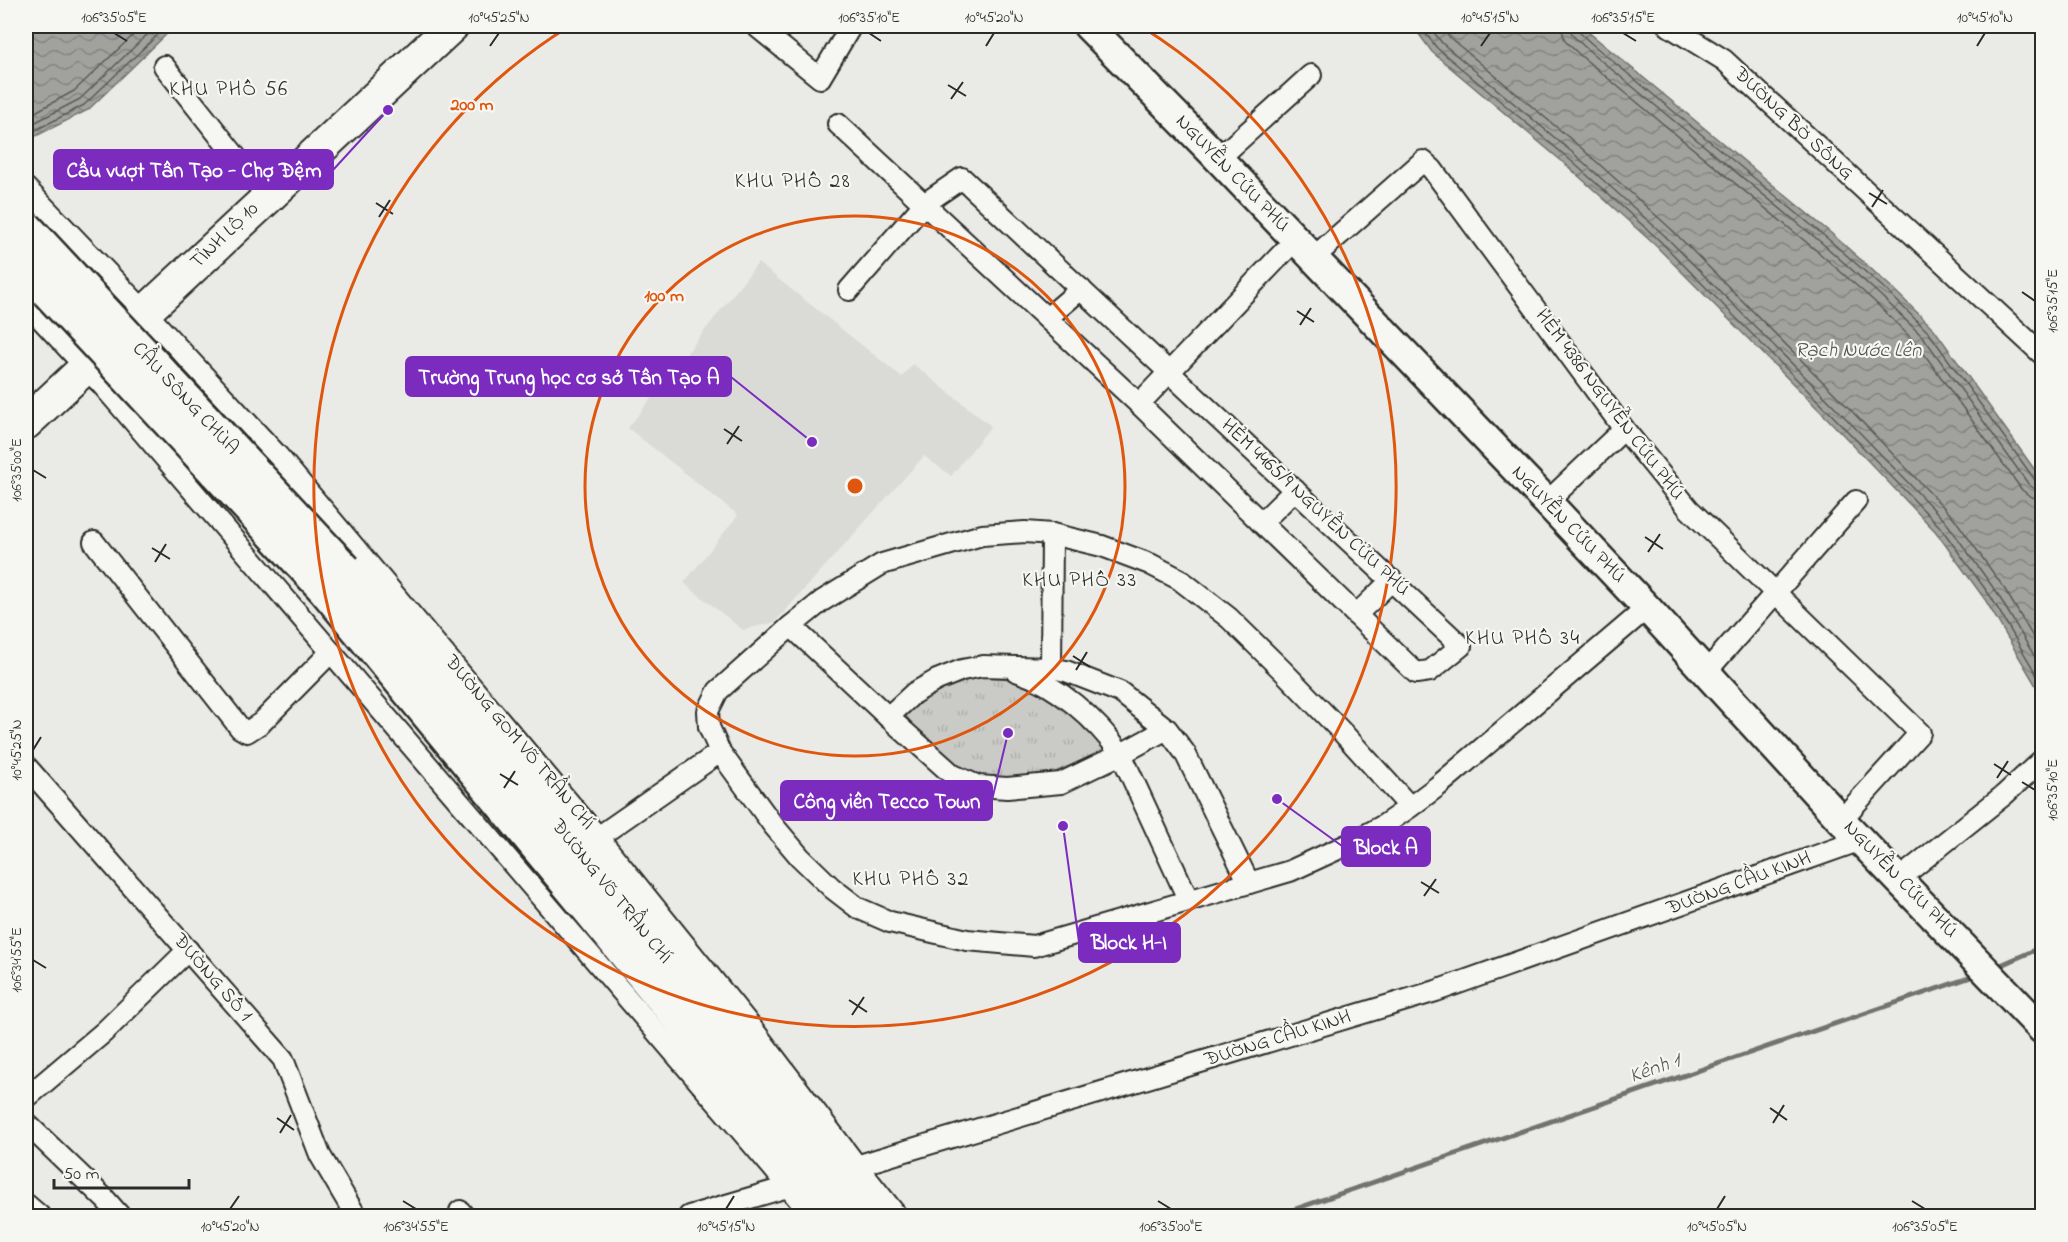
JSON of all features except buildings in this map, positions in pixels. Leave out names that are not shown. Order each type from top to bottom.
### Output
[{"type":"highway","name":"CẦU SÔNG CHÙA","points":[[26,228],[335,579]]},
{"type":"highway","name":"CẦU SÔNG CHÙA","points":[[26,268],[335,579]]},
{"type":"highway","name":"ĐƯỜNG VÕ TRẦN CHÍ","points":[[335,579],[824,1176],[874,1216]]},
{"type":"highway","name":"ĐƯỜNG VÕ TRẦN CHÍ","points":[[824,1176],[839,1216]]},
{"type":"main road","name":"TỈNH LỘ 10","points":[[26,423],[452,26]]},
{"type":"main road","name":"NGUYỄN CỬU PHÚ","points":[[1088,26],[1547,502],[1841,820],[2043,1029]]},
{"type":"street","points":[[756,26],[820,78],[851,26]]},
{"type":"street","name":"ĐƯỜNG BỜ SÔNG","points":[[1670,26],[1724,60],[2043,354]]},
{"type":"street","points":[[164,66],[267,196]]},
{"type":"street","points":[[1218,159],[1311,75]]},
{"type":"street","points":[[838,124],[1139,404],[1356,615],[1392,580]]},
{"type":"street","name":"HẺM 4386 NGUYỄN CỬU PHÚ","points":[[1304,249],[1423,161],[1432,170],[1624,429],[1689,509],[1920,733],[1841,820]]},
{"type":"street","name":"HẺM 4465/9 NGUYỄN CỬU PHÚ","points":[[924,204],[962,178],[1461,646],[1430,671],[1416,673],[1356,615]]},
{"type":"street","name":"ĐƯỜNG GOM VÕ TRẦN CHÍ","points":[[26,188],[146,312],[279,456],[598,837],[752,1028],[824,1176],[812,1216]]},
{"type":"street","points":[[849,290],[924,204]]},
{"type":"street","points":[[1139,404],[1169,371],[1304,249]]},
{"type":"street","points":[[1047,318],[1081,289]]},
{"type":"street","name":"ĐƯỜNG GOM VÕ TRẦN CHÍ","points":[[26,303],[87,368],[331,652],[824,1176],[897,1216]]},
{"type":"street","points":[[1547,502],[1624,429]]},
{"type":"street","points":[[1261,523],[1295,490]]},
{"type":"street","points":[[1706,672],[1856,501]]},
{"type":"street","points":[[1410,807],[1283,671],[1228,618],[1179,579],[1150,564],[1102,546],[1052,534],[1025,532],[982,535],[882,564],[822,602],[791,626],[718,691],[708,711],[709,728],[720,752],[773,825],[832,888],[858,908],[890,922],[967,940],[1034,946],[1290,871],[1352,843],[1384,825],[1410,807],[1438,786],[1647,608]]},
{"type":"street","points":[[1051,668],[1052,534]]},
{"type":"street","points":[[94,542],[240,728],[247,732],[261,723],[331,652]]},
{"type":"street","points":[[791,626],[953,775],[978,786],[1007,788],[1061,783],[1167,729]]},
{"type":"street","points":[[888,717],[914,693],[937,680],[962,670],[984,666],[1051,668],[1081,676],[1120,692],[1167,729],[1185,753],[1249,884]]},
{"type":"street","points":[[999,666],[1035,677],[1075,706],[1108,736],[1121,754],[1189,901]]},
{"type":"street","points":[[598,837],[720,752]]},
{"type":"street","points":[[1899,879],[2004,795],[2043,760]]},
{"type":"street","name":"ĐƯỜNG SỐ 1","points":[[26,766],[283,1059],[320,1155],[356,1216]]},
{"type":"street","name":"ĐƯỜNG CẦU KINH","points":[[688,1216],[1436,991],[1861,840]]},
{"type":"street","points":[[26,1098],[104,1032],[188,950]]},
{"type":"street","points":[[26,1123],[120,1216]]},
{"type":"street","points":[[26,1204],[40,1216]]},
{"type":"shaded area","points":[[758,263],[902,377],[913,364],[991,426],[951,476],[924,456],[775,622],[743,630],[684,583],[738,515],[628,428]]},
{"type":"green space","points":[[983,677],[1015,679],[1056,699],[1112,747],[1053,773],[1029,777],[986,780],[959,768],[928,744],[906,716],[925,698],[940,688]]},
{"type":"water","points":[[26,26],[175,26],[88,110],[26,141]]},
{"type":"water","name":"Rạch Nước Lên","points":[[1413,26],[1581,26],[1832,234],[1934,329],[2042,480],[2042,696],[1986,601],[1936,532],[1828,419],[1655,245],[1564,163],[1432,52]]},
{"type":"waterway","name":"Kênh 1","points":[[1994,968],[2042,947]]},
{"type":"waterway","name":"Kênh 1","points":[[1275,1216],[1977,975]]},
{"type":"place","name":"Cầu vượt Tân Tạo - Chợ Đệm","points":[[388,110]]},
{"type":"place","name":"Trường Trung học cơ sở Tân Tạo A","points":[[812,442]]},
{"type":"place","name":"Công viên Tecco Town","points":[[1008,733]]},
{"type":"place","name":"Block A","points":[[1277,799]]},
{"type":"place","name":"Block H-I","points":[[1063,826]]},
{"type":"district","name":"KHU PHỐ 56","points":[[229,90]]},
{"type":"district","name":"KHU PHỐ 28","points":[[793,182]]},
{"type":"district","name":"KHU PHỐ 33","points":[[1080,581]]},
{"type":"district","name":"KHU PHỐ 34","points":[[1523,639]]},
{"type":"district","name":"KHU PHỐ 32","points":[[911,880]]}]
